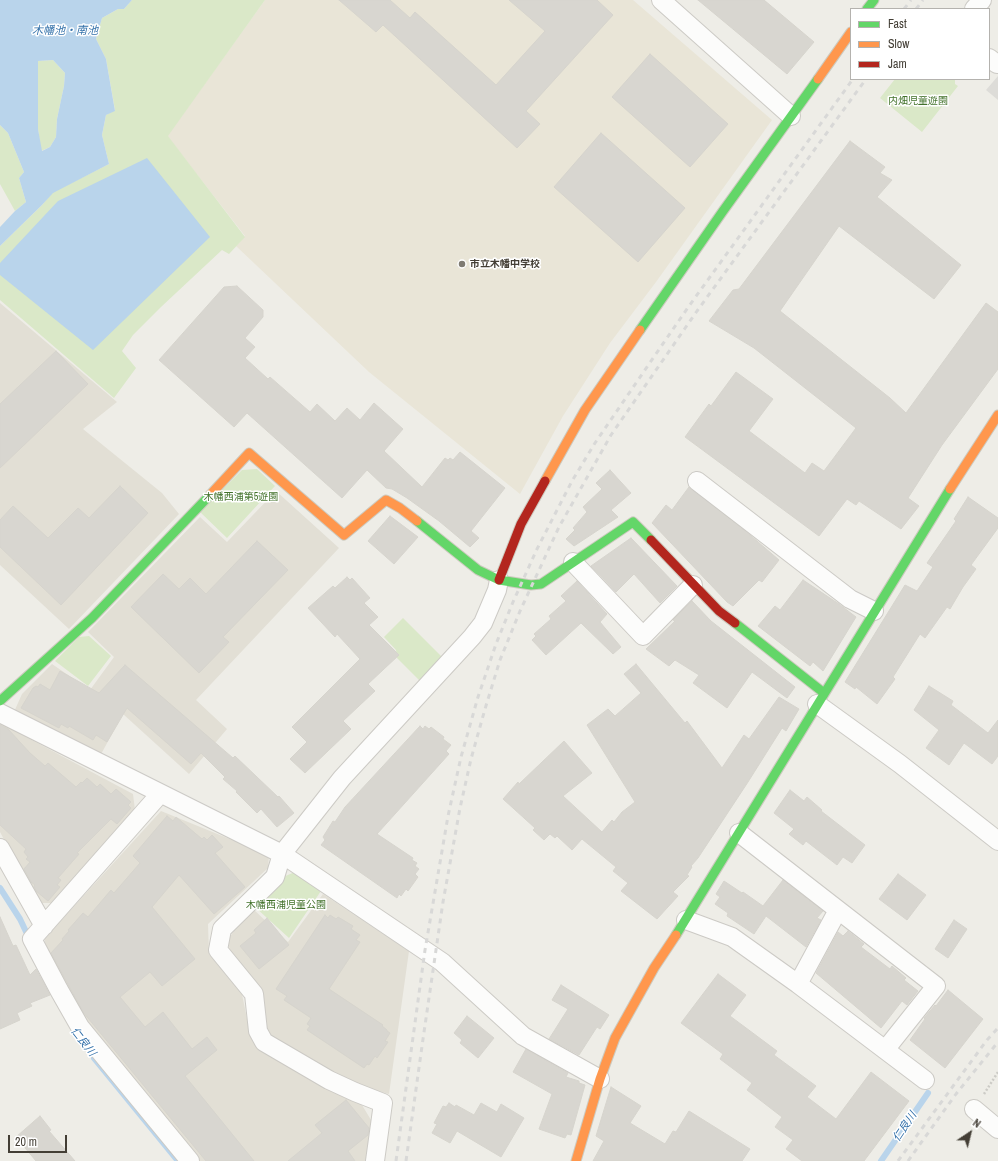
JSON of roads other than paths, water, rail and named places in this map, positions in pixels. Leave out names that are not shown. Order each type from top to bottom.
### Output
[{"type":"street","points":[[661,0],[791,116]]},
{"type":"street","points":[[975,8],[982,0]]},
{"type":"street","points":[[374,1161],[383,1103],[329,1080],[264,1042],[258,1031],[254,994],[218,950],[222,929],[275,877],[282,854],[342,778],[472,637],[483,623],[497,590],[499,580],[521,524],[585,410],[850,33]]},
{"type":"street","points":[[576,1161],[600,1079],[616,1038],[654,968],[686,920],[965,464],[998,415]]},
{"type":"street","points":[[0,701],[92,618],[249,453],[344,535],[386,500],[400,508],[431,531],[478,570],[499,580],[531,585],[541,584],[633,522],[718,611],[900,764],[998,841]]},
{"type":"street","points":[[697,480],[850,600],[874,611]]},
{"type":"street","points":[[573,562],[643,636],[693,585]]},
{"type":"street","points":[[0,713],[282,854],[442,962],[523,1036],[600,1079]]},
{"type":"street","points":[[160,794],[32,939],[80,1027],[190,1161]]},
{"type":"street","points":[[739,833],[936,986],[885,1050]]},
{"type":"street","points":[[0,848],[44,926]]},
{"type":"street","points":[[798,984],[838,910]]},
{"type":"street","points":[[686,920],[732,937],[798,984],[925,1080]]},
{"type":"street","points":[[974,1109],[998,1129]]},
{"type":"water","name":"木幡池・南池","points":[[0,0],[132,0],[124,9],[118,9],[102,18],[96,39],[106,59],[115,111],[106,115],[102,135],[109,164],[53,193],[0,246],[0,227],[26,202],[19,178],[24,172],[8,133],[0,125]],"holes":[[[53,60],[65,73],[64,86],[57,119],[56,137],[50,147],[42,151],[38,129],[38,61]]]},
{"type":"water","points":[[147,158],[210,237],[93,350],[0,275],[0,263],[58,201]]},
{"type":"waterway","name":"仁良川","points":[[0,888],[20,919],[29,938]]},
{"type":"waterway","name":"仁良川","points":[[94,1058],[178,1161]]},
{"type":"waterway","name":"仁良川","points":[[881,1161],[928,1093]]},
{"type":"railway","points":[[905,8],[911,0]]},
{"type":"railway","points":[[917,8],[923,0]]},
{"type":"railway","points":[[396,1161],[425,950],[448,816],[461,757],[478,697],[496,644],[513,602],[537,549],[572,481],[595,443],[689,306],[852,80]]},
{"type":"railway","points":[[406,1161],[443,902],[460,808],[471,759],[485,709],[500,660],[520,611],[559,527],[611,435],[697,311],[865,80]]},
{"type":"railway","points":[[898,1161],[987,1040],[998,1028]]},
{"type":"railway","points":[[908,1161],[956,1094],[998,1042]]},
{"type":"place","name":"市立木幡中学校","points":[[462,264]]},
{"type":"park label","name":"内畑児童遊園","points":[[918,101]]},
{"type":"park label","name":"木幡西浦第5遊園","points":[[241,497]]},
{"type":"park label","name":"木幡西浦児童公園","points":[[286,905]]}]
